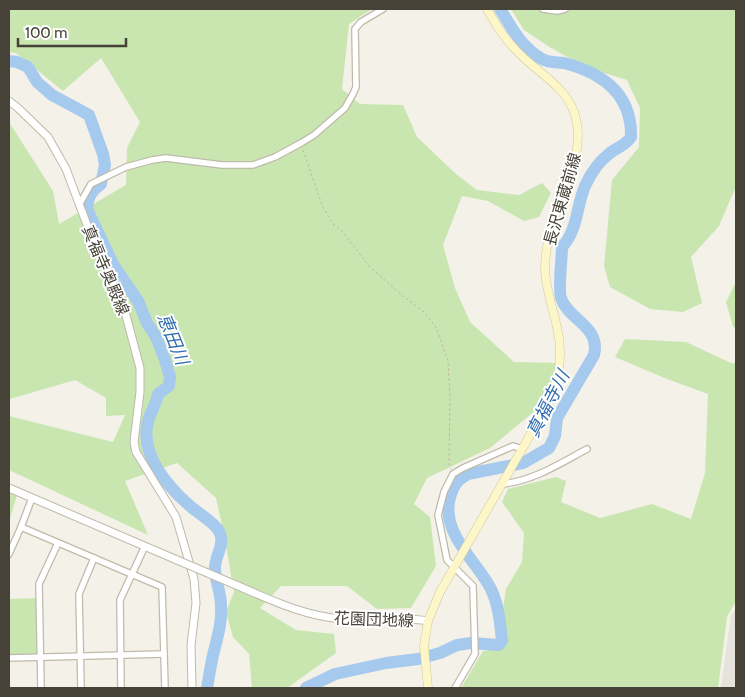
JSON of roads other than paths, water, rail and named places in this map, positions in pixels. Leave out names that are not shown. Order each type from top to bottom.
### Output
[{"type":"main road","name":"長沢東蔵前線","points":[[428,688],[424,646],[428,621],[440,592],[549,402],[558,377],[559,335],[545,269],[549,238],[577,151],[577,123],[573,110],[563,94],[514,49],[487,9]]},
{"type":"street","points":[[79,205],[91,184],[126,166],[166,158],[222,165],[253,165],[275,158],[301,143],[320,130],[345,108],[356,87],[355,29],[361,22],[383,9]]},
{"type":"street","points":[[543,9],[557,11],[565,9]]},
{"type":"street","name":"真福寺奥殿線","points":[[9,101],[31,119],[48,137],[66,169],[92,238],[124,308],[140,368],[140,392],[134,442],[136,452],[176,517],[194,579],[196,602],[192,645],[192,688]]},
{"type":"street","points":[[455,688],[476,651],[476,637],[473,586],[456,564],[447,560],[438,515],[444,492],[453,474],[463,468],[513,446],[520,452]]},
{"type":"street","points":[[504,481],[520,482],[532,478],[556,468],[586,449]]},
{"type":"street","points":[[9,488],[145,546],[120,600],[121,688]]},
{"type":"street","points":[[9,554],[32,498]]},
{"type":"street","points":[[21,527],[162,587],[166,688]]},
{"type":"street","points":[[41,688],[39,584],[58,543]]},
{"type":"street","name":"花園団地線","points":[[145,546],[298,611],[315,616],[345,619],[403,618],[428,621]]},
{"type":"street","points":[[81,688],[79,594],[94,558]]},
{"type":"street","points":[[9,658],[164,654]]},
{"type":"waterway","name":"真福寺川","points":[[306,688],[335,674],[386,663],[418,659],[440,653],[457,645],[471,643],[499,645],[502,641],[496,602],[491,589],[454,533],[448,508],[451,494],[457,482],[468,474],[523,463],[549,448],[555,436],[557,418],[594,355],[595,345],[593,337],[565,306],[561,298],[562,247],[571,233],[582,194],[592,172],[606,156],[629,140],[631,137],[630,122],[621,97],[603,79],[578,67],[542,59],[518,37],[500,9]]},
{"type":"waterway","name":"恵田川","points":[[9,61],[28,67],[37,82],[52,95],[89,115],[103,154],[105,165],[101,184],[91,195],[87,209],[114,266],[138,301],[147,323],[156,337],[170,377],[169,386],[158,394],[148,421],[147,438],[149,449],[158,471],[165,481],[190,506],[214,525],[221,536],[221,545],[215,568],[221,601],[221,618],[207,688]]}]
